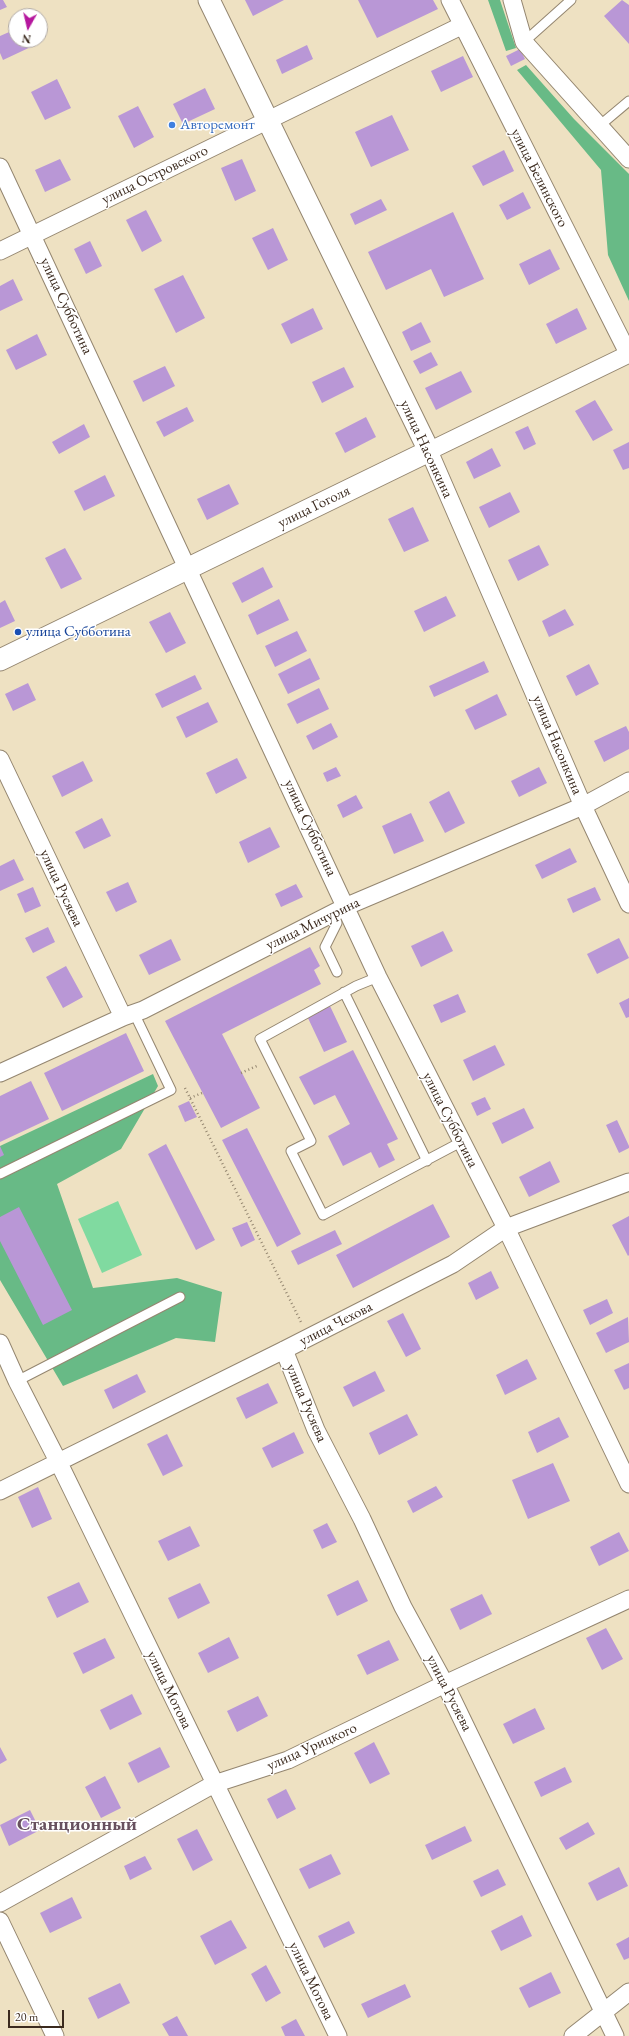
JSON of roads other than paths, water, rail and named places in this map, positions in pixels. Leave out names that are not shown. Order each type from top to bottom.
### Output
[{"type":"street","name":"улица Насонкина","points":[[209,0],[266,121],[429,452],[583,806],[629,904]]},
{"type":"street","name":"улица Белинского","points":[[450,0],[629,354]]},
{"type":"street","points":[[512,0],[524,42],[598,127],[629,159]]},
{"type":"street","name":"улица Островского","points":[[0,251],[462,26]]},
{"type":"street","name":"улица Субботина","points":[[0,167],[187,569],[347,906],[378,977],[506,1228],[629,1484]]},
{"type":"street","name":"улица Гоголя","points":[[0,660],[629,354]]},
{"type":"street","name":"улица Русяева","points":[[0,759],[128,1015]]},
{"type":"street","name":"улица Мичурина","points":[[0,1073],[128,1015],[143,1010],[347,906],[583,806],[629,781]]},
{"type":"street","name":"улица Чехова","points":[[0,1491],[59,1463],[453,1264],[506,1228],[629,1182]]},
{"type":"street","name":"улица Мотова","points":[[0,1343],[17,1381],[59,1463],[338,2036]]},
{"type":"street","name":"улица Русяева","points":[[284,1350],[316,1430],[362,1519],[403,1607],[445,1684],[615,2036]]},
{"type":"street","name":"улица Урицкого","points":[[0,1903],[214,1784],[288,1760],[445,1684],[629,1599]]},
{"type":"street","points":[[0,1921],[55,2036]]},
{"type":"street","points":[[573,2036],[629,1992]]},
{"type":"lane","points":[[524,42],[571,0]]},
{"type":"lane","points":[[598,127],[629,101]]},
{"type":"lane","points":[[332,914],[337,923],[325,947],[337,972]]},
{"type":"lane","points":[[378,977],[344,992],[260,1039],[311,1141],[291,1151],[323,1215],[461,1142]]},
{"type":"lane","points":[[344,992],[426,1161]]},
{"type":"lane","points":[[0,1174],[171,1090],[128,1015]]},
{"type":"lane","points":[[17,1381],[180,1297]]},
{"type":"place","name":"Авторемонт","points":[[172,125]]},
{"type":"place","name":"улица Субботина","points":[[18,632]]},
{"type":"district","name":"Станционный","points":[[77,1825]]}]
